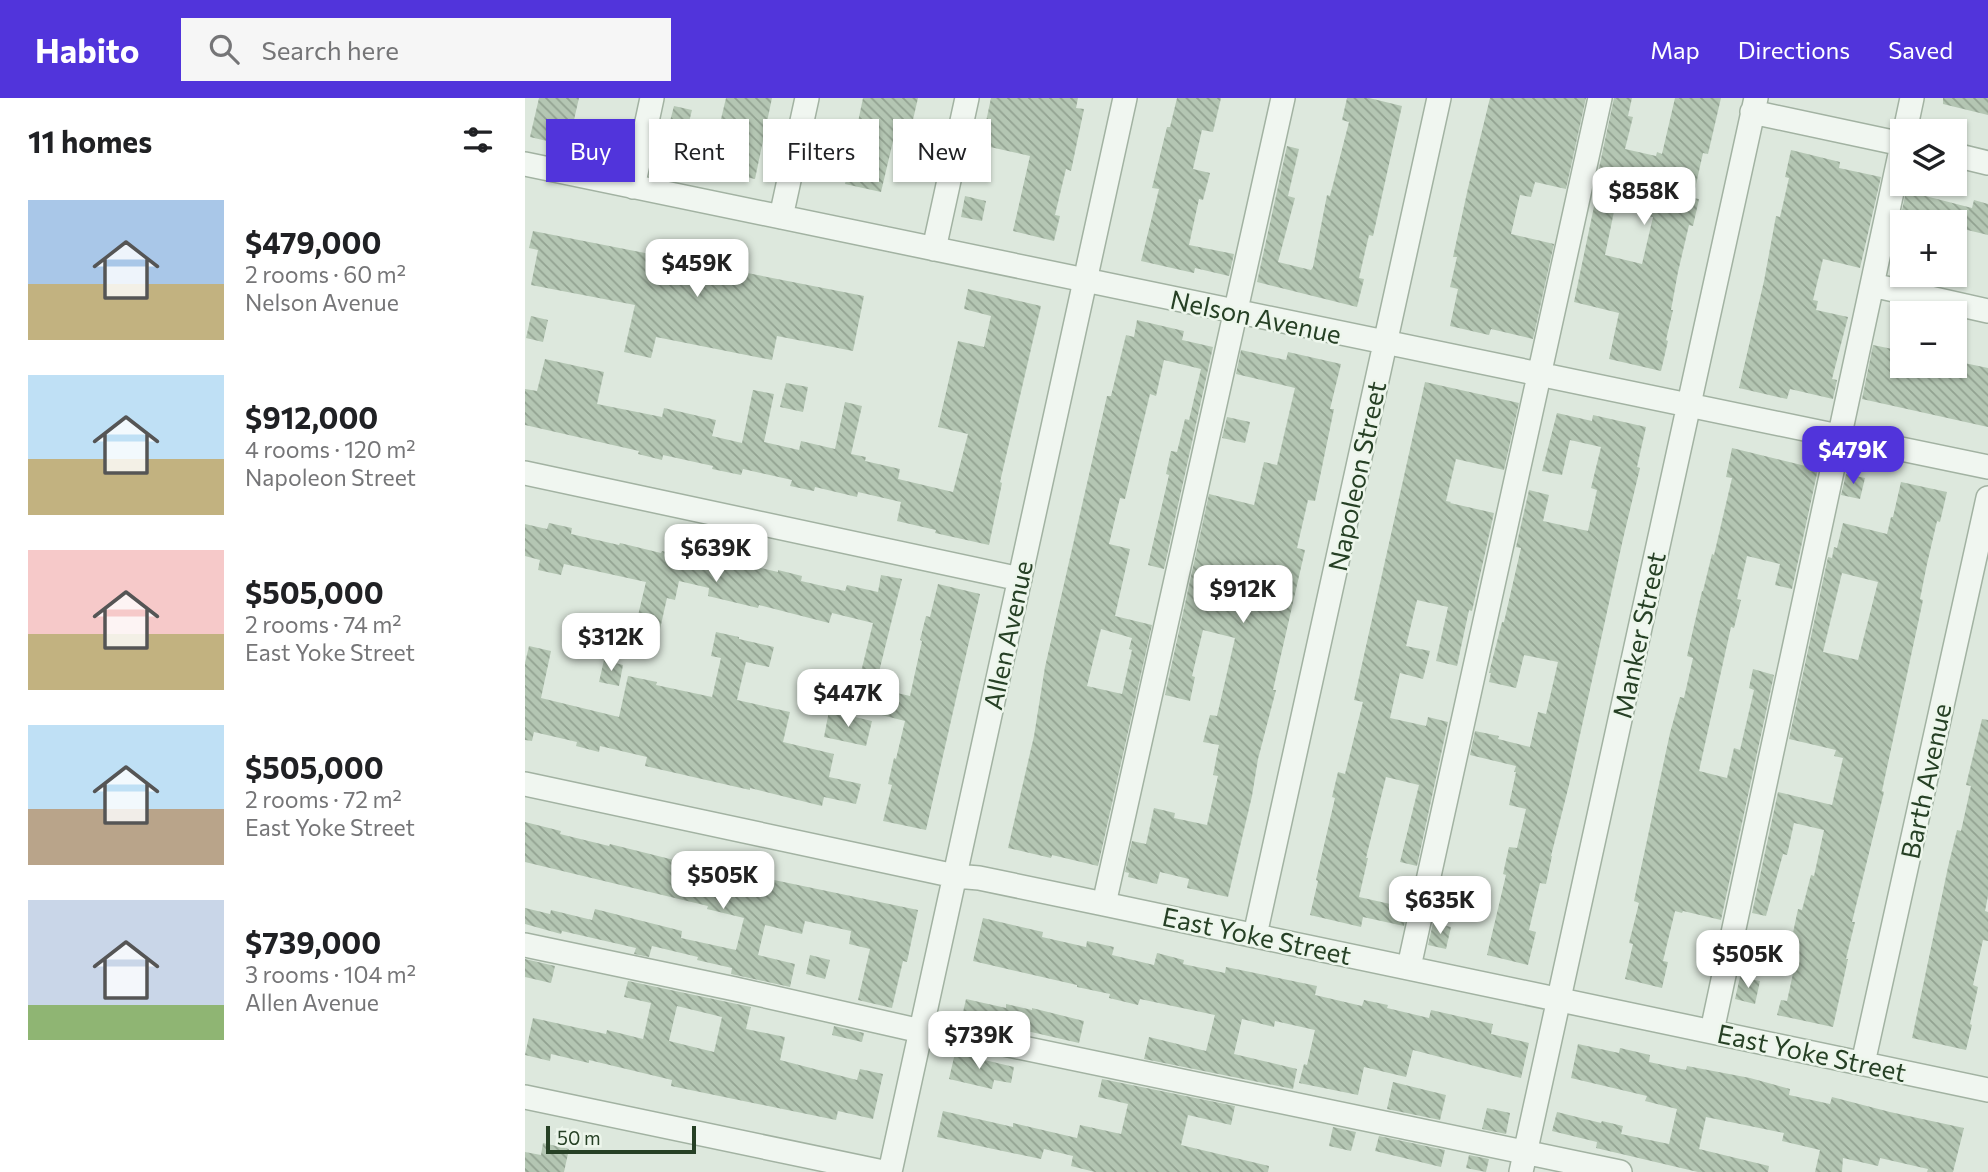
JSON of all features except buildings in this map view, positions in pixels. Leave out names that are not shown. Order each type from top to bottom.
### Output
[{"type":"street","points":[[633,187],[652,98]]},
{"type":"street","points":[[781,217],[807,98]]},
{"type":"street","points":[[934,249],[967,98]]},
{"type":"street","name":"Allen Avenue","points":[[890,1172],[1125,98]]},
{"type":"street","points":[[1104,904],[1283,98]]},
{"type":"street","name":"Napoleon Street","points":[[1255,935],[1439,98]]},
{"type":"street","points":[[1409,967],[1600,98]]},
{"type":"street","points":[[1908,119],[1912,98]]},
{"type":"street","points":[[1754,105],[1890,141]]},
{"type":"street","name":"Manker Street","points":[[1523,1162],[1754,105]]},
{"type":"street","points":[[1967,158],[1988,163]]},
{"type":"street","name":"Nelson Avenue","points":[[525,164],[1988,467]]},
{"type":"street","points":[[1712,1031],[1891,196]]},
{"type":"street","points":[[1872,285],[1988,311]]},
{"type":"street","points":[[525,473],[1020,579]]},
{"type":"street","name":"Barth Avenue","points":[[1863,1063],[1988,498]]},
{"type":"street","name":"East Yoke Street","points":[[525,784],[1988,1090]]},
{"type":"street","points":[[525,945],[1523,1162],[1620,1172]]},
{"type":"street","points":[[525,1097],[883,1172]]}]
